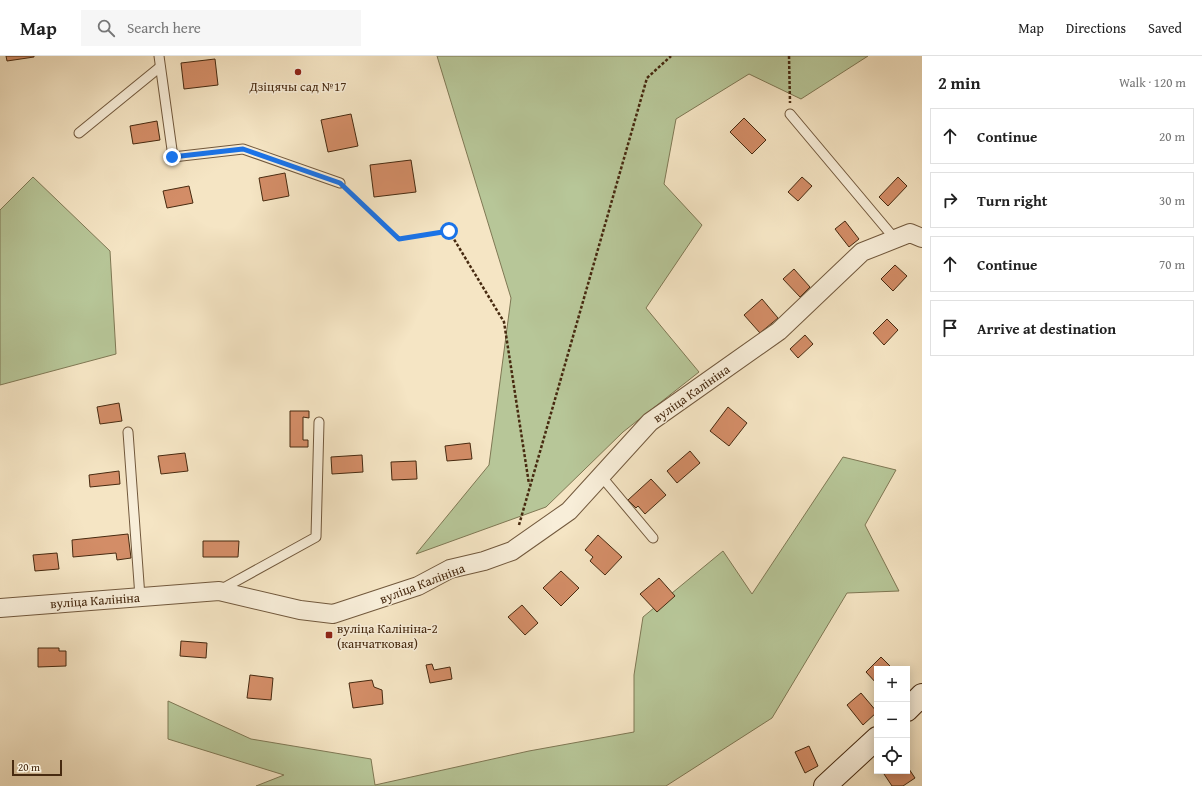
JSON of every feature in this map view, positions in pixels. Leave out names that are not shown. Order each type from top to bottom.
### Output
[{"type":"street","name":"вуліца Калініна","points":[[0,608],[219,591],[300,610],[333,614],[418,586],[450,570],[484,561],[512,551],[569,511],[650,422],[779,331],[862,252],[910,233],[922,238]]},
{"type":"street","points":[[910,707],[922,695]]},
{"type":"street","points":[[826,786],[874,741]]},
{"type":"lane","points":[[159,56],[172,157],[243,149],[340,183]]},
{"type":"lane","points":[[79,133],[160,68]]},
{"type":"lane","points":[[790,114],[895,239]]},
{"type":"lane","points":[[219,591],[316,537],[318,422]]},
{"type":"lane","points":[[128,432],[140,597]]},
{"type":"lane","points":[[601,476],[653,538]]},
{"type":"path","points":[[512,551],[529,486],[647,78],[671,56]]},
{"type":"path","points":[[789,56],[790,114]]},
{"type":"path","points":[[340,183],[399,239],[449,231],[504,322],[529,486]]},
{"type":"green space","points":[[437,56],[868,56],[801,99],[749,74],[676,119],[664,184],[702,225],[646,308],[699,372],[623,432],[546,507],[416,554],[489,465],[511,298]]},
{"type":"green space","points":[[33,177],[110,251],[116,354],[0,385],[0,210]]},
{"type":"green space","points":[[843,457],[896,470],[865,525],[899,591],[847,593],[772,718],[666,786],[256,786],[284,775],[168,739],[168,701],[251,739],[371,759],[375,785],[529,751],[634,732],[634,675],[643,617],[723,551],[752,594]]},
{"type":"building","points":[[6,56],[34,56],[34,57],[7,61]]},
{"type":"building","points":[[215,59],[218,85],[184,89],[181,63]]},
{"type":"building","points":[[351,114],[358,146],[328,152],[321,120]]},
{"type":"building","points":[[744,118],[766,140],[752,154],[730,132]]},
{"type":"building","points":[[157,121],[160,140],[133,144],[130,126]]},
{"type":"building","points":[[411,160],[416,192],[374,197],[370,165]]},
{"type":"building","points":[[285,173],[289,196],[263,201],[259,178]]},
{"type":"building","points":[[802,177],[812,186],[798,201],[788,192]]},
{"type":"building","points":[[898,177],[907,186],[888,206],[879,197]]},
{"type":"building","points":[[189,186],[193,203],[167,208],[163,191]]},
{"type":"building","points":[[845,221],[859,239],[849,247],[835,229]]},
{"type":"building","points":[[895,265],[907,276],[893,291],[881,279]]},
{"type":"building","points":[[794,269],[810,287],[800,297],[783,279]]},
{"type":"building","points":[[762,299],[778,318],[760,333],[744,315]]},
{"type":"building","points":[[887,319],[898,330],[884,345],[873,333]]},
{"type":"building","points":[[805,335],[813,344],[798,358],[790,349]]},
{"type":"building","points":[[119,403],[122,421],[100,424],[97,407]]},
{"type":"building","points":[[728,407],[747,423],[729,446],[710,431]]},
{"type":"building","points":[[290,411],[309,411],[309,418],[303,417],[303,440],[308,440],[308,447],[290,447]]},
{"type":"building","points":[[470,443],[472,459],[447,461],[445,446]]},
{"type":"building","points":[[690,451],[700,463],[677,483],[667,471]]},
{"type":"building","points":[[185,453],[188,471],[161,474],[158,456]]},
{"type":"building","points":[[362,455],[363,472],[332,474],[331,457]]},
{"type":"building","points":[[416,461],[417,479],[392,480],[391,462]]},
{"type":"building","points":[[119,471],[120,484],[90,487],[89,475]]},
{"type":"building","points":[[651,479],[666,495],[645,514],[638,506],[636,508],[628,500]]},
{"type":"building","points":[[128,534],[131,558],[117,560],[116,553],[73,557],[72,540]]},
{"type":"building","points":[[598,535],[622,557],[605,575],[590,561],[593,557],[585,550]]},
{"type":"building","points":[[203,541],[239,541],[238,557],[203,557]]},
{"type":"building","points":[[57,553],[59,569],[35,571],[33,555]]},
{"type":"building","points":[[561,571],[579,588],[561,606],[543,588]]},
{"type":"building","points":[[659,578],[675,596],[657,612],[640,594]]},
{"type":"building","points":[[522,605],[538,623],[525,635],[508,617]]},
{"type":"building","points":[[181,641],[207,643],[206,658],[180,656]]},
{"type":"building","points":[[38,648],[59,648],[59,651],[66,651],[66,666],[38,667]]},
{"type":"building","points":[[881,657],[890,666],[874,666],[874,681],[866,672]]},
{"type":"building","points":[[432,664],[434,670],[450,667],[452,679],[430,683],[426,665]]},
{"type":"building","points":[[250,675],[273,678],[271,700],[247,698]]},
{"type":"building","points":[[372,680],[374,687],[382,690],[383,704],[353,708],[349,683]]},
{"type":"building","points":[[861,693],[874,708],[874,715],[863,725],[847,705]]},
{"type":"building","points":[[809,746],[818,766],[805,773],[795,752]]},
{"type":"building","points":[[910,770],[915,778],[903,786],[892,786],[884,774],[910,774]]},
{"type":"place","name":"Дзіцячы сад №17","points":[[298,72]]},
{"type":"place","name":"вуліца Калініна-2 (канчатковая)","points":[[329,635]]},
{"type":"route","points":[[172,157],[243,149],[340,183],[399,239],[449,231]]}]
